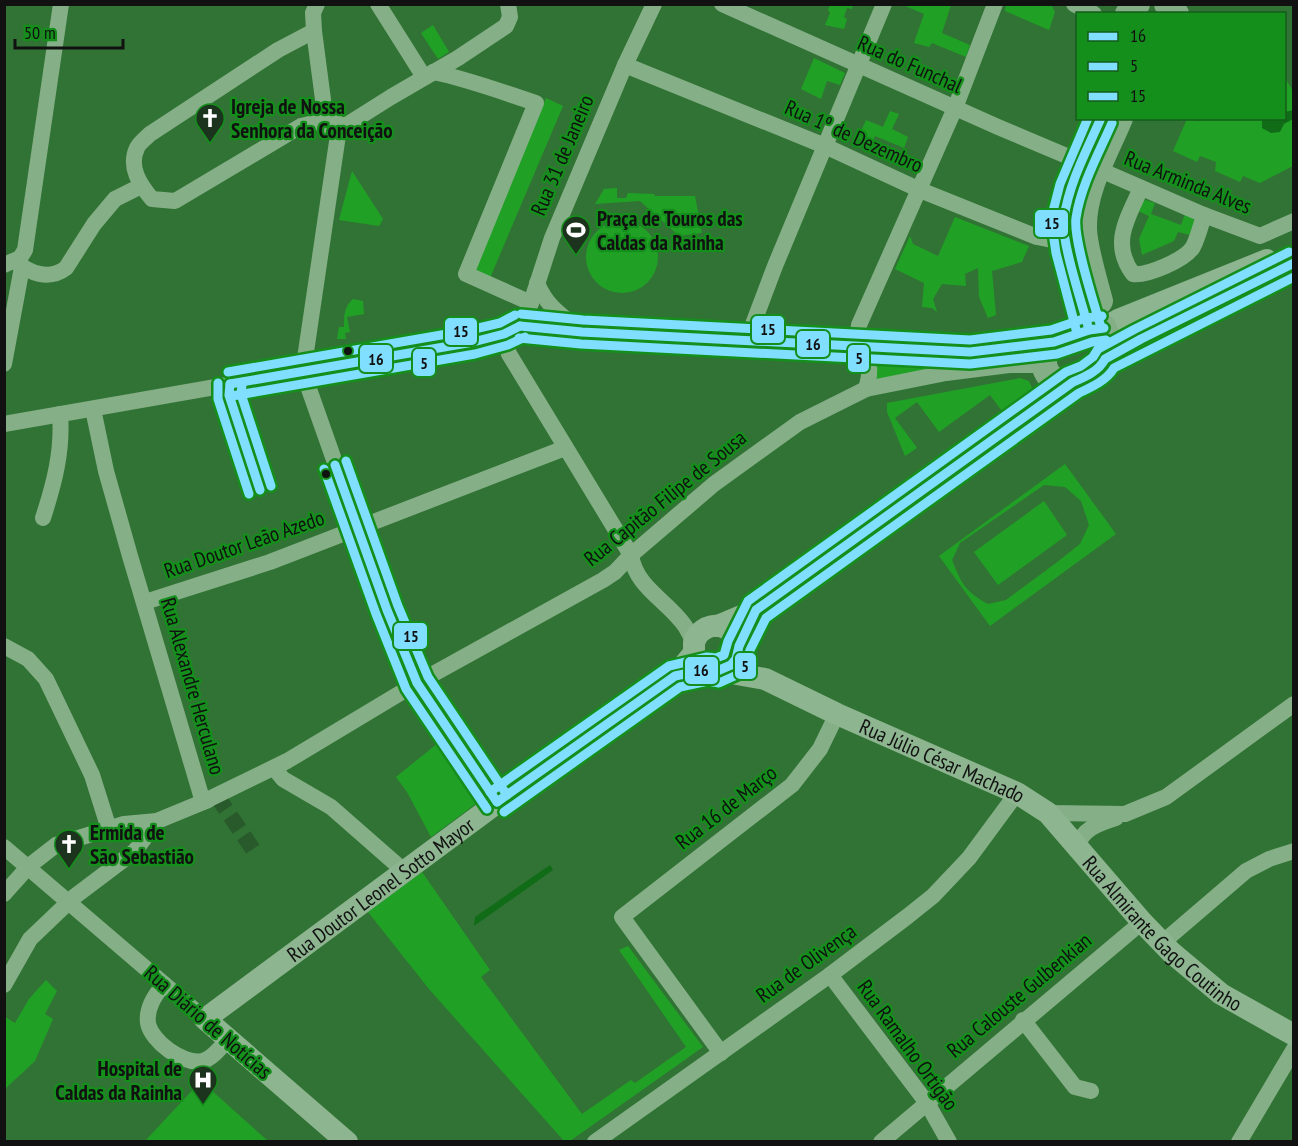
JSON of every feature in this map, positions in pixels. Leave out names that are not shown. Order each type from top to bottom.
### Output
[{"type":"main road","points":[[1098,329],[1103,315],[1083,231],[1090,165],[1101,120]]},
{"type":"main road","points":[[1105,359],[1107,344],[1098,329],[1067,243],[1063,220],[1071,189],[1090,165],[1119,120]]},
{"type":"main road","points":[[1293,249],[1098,329],[1054,342],[1046,351],[1046,370],[1054,380],[1073,382],[1096,370],[1105,359],[1161,328],[1293,263]]},
{"type":"main road","name":"Rua Doutor Leonel Sotto Mayor","points":[[1031,412],[1046,370]]},
{"type":"main road","name":"Rua Doutor Leonel Sotto Mayor","points":[[205,1019],[497,802],[675,676],[702,645],[756,610],[1073,382]]},
{"type":"main road","name":"Rua Doutor Leonel Sotto Mayor","points":[[738,649],[756,610]]},
{"type":"main road","points":[[702,645],[732,632],[738,649],[765,679]]},
{"type":"main road","points":[[702,645],[731,665],[738,649]]},
{"type":"main road","points":[[702,645],[765,679]]},
{"type":"main road","name":"Rua Júlio César Machado","points":[[765,679],[837,714],[1017,793],[1048,813]]},
{"type":"main road","name":"Rua Almirante Gago Coutinho","points":[[1048,813],[1162,943],[1221,994],[1293,1035]]},
{"type":"main road","name":"Rua Diário de Notícias","points":[[205,1019],[347,1142]]},
{"type":"street","points":[[4,364],[14,264],[25,250],[62,4]]},
{"type":"street","points":[[378,4],[429,75],[463,78],[486,88],[536,103],[466,274],[531,303]]},
{"type":"street","points":[[497,802],[417,683],[398,640],[303,372],[339,135],[345,126],[458,58],[506,26],[510,17],[508,4]]},
{"type":"street","name":"Rua 31 de Janeiro","points":[[520,326],[531,303],[552,238],[625,64],[654,4]]},
{"type":"street","name":"Rua do Funchal","points":[[722,4],[859,66],[1090,165]]},
{"type":"street","points":[[747,340],[884,4]]},
{"type":"street","points":[[866,389],[870,373],[867,359],[856,346],[859,325],[955,108],[995,4]]},
{"type":"street","points":[[1074,4],[1090,12]]},
{"type":"street","points":[[315,9],[314,31],[332,172]]},
{"type":"street","points":[[314,31],[278,50],[150,134],[137,147],[133,165],[141,186],[153,199],[175,201],[301,126],[326,120],[345,126]]},
{"type":"street","name":"Rua 1º de Dezembro","points":[[625,64],[825,146],[920,190],[1038,237],[1067,243]]},
{"type":"street","name":"Rua Arminda Alves","points":[[1090,165],[1204,215],[1260,236],[1293,221]]},
{"type":"street","points":[[14,264],[43,275],[66,268],[94,224],[115,199],[141,186]]},
{"type":"street","points":[[1141,188],[1122,230],[1120,242],[1127,266],[1133,274],[1142,275],[1182,258],[1192,248],[1204,215]]},
{"type":"street","points":[[537,283],[550,307],[582,332]]},
{"type":"street","points":[[4,424],[473,342],[504,334],[520,326],[582,332],[970,352],[1054,342]]},
{"type":"street","points":[[504,334],[509,354],[631,555],[633,567],[643,584],[702,645]]},
{"type":"street","name":"Rua Capitão Filipe de Sousa","points":[[157,821],[206,801],[274,768],[417,683],[603,580],[714,484],[800,422],[866,389],[946,373],[1009,364],[1046,370]]},
{"type":"street","name":"Rua Alexandre Herculano","points":[[93,409],[106,471],[206,801]]},
{"type":"street","points":[[43,518],[58,466],[62,437],[60,414]]},
{"type":"street","name":"Rua Doutor Leão Azedo","points":[[145,602],[270,562],[565,448]]},
{"type":"street","points":[[4,646],[28,659],[46,679],[92,775],[109,829]]},
{"type":"street","name":"Rua Júlio César Machado","points":[[1077,847],[1081,835],[1094,826],[1166,797],[1293,704]]},
{"type":"street","name":"Rua 16 de Março","points":[[721,1053],[622,917],[792,785],[820,749],[837,714]]},
{"type":"street","points":[[274,768],[283,779],[331,807],[404,871]]},
{"type":"street","name":"Rua de Olivença","points":[[595,1142],[830,975],[933,896],[975,850],[1017,793]]},
{"type":"street","name":"Rua Júlio César Machado","points":[[1048,813],[1125,814]]},
{"type":"street","points":[[4,894],[29,866],[56,845],[124,824],[157,821]]},
{"type":"street","points":[[4,986],[30,939],[68,903],[135,851],[157,821]]},
{"type":"street","name":"Rua Diário de Notícias","points":[[4,847],[29,866],[68,903],[205,1019]]},
{"type":"street","points":[[1162,943],[1246,871],[1269,859],[1293,851]]},
{"type":"street","name":"Rua Calouste Gulbenkian","points":[[881,1142],[1142,922]]},
{"type":"street","name":"Rua Ramalho Ortigão","points":[[830,975],[927,1103],[949,1142]]},
{"type":"street","points":[[164,984],[156,993],[148,1009],[148,1024],[164,1047],[183,1060],[202,1061],[217,1052],[227,1040]]},
{"type":"street","points":[[1023,1020],[1075,1087],[1091,1091]]},
{"type":"street","points":[[1239,1142],[1293,1049]]},
{"type":"shaded area","points":[[1051,4],[1055,12],[1049,30],[1005,11],[1006,5]]},
{"type":"shaded area","points":[[830,5],[853,5],[852,9],[847,8],[844,29],[825,25],[830,13],[828,10]]},
{"type":"shaded area","points":[[903,5],[951,5],[942,33],[970,45],[966,57],[932,43],[929,47],[914,43],[924,14]]},
{"type":"shaded area","points":[[433,25],[449,52],[438,59],[421,33]]},
{"type":"shaded area","points":[[814,58],[845,73],[840,85],[827,81],[821,99],[801,89]]},
{"type":"shaded area","points":[[1286,80],[1293,91],[1293,166],[1260,183],[1243,176],[1240,182],[1215,171],[1216,162],[1200,156],[1197,162],[1173,151],[1187,120],[1286,120]]},
{"type":"shaded area","points":[[546,98],[563,106],[490,278],[475,270]]},
{"type":"shaded area","points":[[1293,110],[1293,119],[1284,124],[1280,132],[1271,133],[1262,128],[1262,120],[1286,120],[1286,112]]},
{"type":"shaded area","points":[[890,111],[899,114],[892,129],[908,137],[904,148],[875,136],[871,145],[858,138],[866,120],[883,127]]},
{"type":"shaded area","points":[[352,171],[383,219],[379,226],[339,220]]},
{"type":"shaded area","points":[[617,188],[617,198],[626,198],[628,193],[695,196],[702,233],[679,236],[640,201],[595,204],[604,189]]},
{"type":"shaded area","points":[[1142,201],[1155,203],[1151,214],[1181,225],[1185,214],[1193,218],[1195,224],[1190,235],[1178,232],[1174,241],[1142,255],[1139,239],[1149,216],[1138,211]]},
{"type":"shaded area","points":[[955,217],[1029,246],[1022,262],[992,271],[996,315],[988,318],[979,297],[978,268],[965,274],[966,286],[942,284],[933,299],[937,312],[932,308],[922,307],[924,283],[895,269],[910,236],[913,244],[938,256]]},
{"type":"shaded area","points":[[629,221],[648,231],[656,243],[658,257],[656,271],[648,283],[636,291],[615,293],[596,283],[588,271],[586,250],[596,231],[608,223]]},
{"type":"shaded area","points":[[353,299],[363,301],[364,314],[347,317],[350,332],[345,333],[346,339],[337,339],[339,327],[344,327],[346,308]]},
{"type":"shaded area","points":[[1035,346],[1032,357],[874,382],[877,361],[874,352]]},
{"type":"shaded area","points":[[1020,378],[1029,381],[1032,388],[1004,414],[990,395],[939,432],[917,402],[895,418],[917,448],[905,456],[887,412],[887,403]]},
{"type":"shaded area","points":[[1065,464],[1116,534],[990,626],[939,556]],"holes":[[[1044,485],[1065,487],[1081,501],[1089,525],[1080,544],[1006,600],[988,604],[969,591],[952,560],[960,543]]]},
{"type":"shaded area","points":[[1044,501],[1067,535],[998,585],[974,552]]},
{"type":"shaded area","points":[[438,743],[477,803],[431,837],[407,792],[396,777]]},
{"type":"shaded area","points":[[550,865],[553,870],[474,926],[475,917]]},
{"type":"shaded area","points":[[422,872],[490,970],[481,977],[582,1114],[631,1080],[635,1083],[686,1047],[619,950],[628,946],[703,1047],[570,1141],[564,1141],[429,989],[368,912]]},
{"type":"shaded area","points":[[46,980],[57,991],[45,1014],[53,1019],[35,1061],[5,1089],[5,1017],[15,1023],[29,999]]},
{"type":"shaded area","name":"Hospital de Caldas da Rainha","points":[[201,1081],[268,1141],[145,1141]]},
{"type":"tunnel","points":[[217,796],[254,851]]},
{"type":"transit line","name":"15","points":[[1077,333],[1056,253],[1051,219],[1060,184],[1087,120]]},
{"type":"transit line","name":"16","points":[[1089,330],[1065,241],[1064,218],[1074,179],[1100,120]]},
{"type":"transit line","name":"5","points":[[1101,327],[1081,256],[1076,218],[1086,181],[1112,123]]},
{"type":"transit line","name":"15","points":[[490,792],[669,666],[724,655],[728,641],[748,601],[1066,372],[1081,366],[1093,357],[1098,349],[1289,252]]},
{"type":"transit line","name":"16","points":[[497,802],[675,676],[708,669],[717,671],[731,665],[736,659],[739,646],[756,610],[1073,382],[1087,376],[1105,359],[1294,263]]},
{"type":"transit line","name":"5","points":[[504,812],[680,687],[708,681],[719,683],[739,674],[747,664],[750,650],[766,618],[1079,393],[1103,380],[1114,368],[1294,277]]},
{"type":"transit line","name":"15","points":[[521,314],[583,320],[970,340],[1051,330],[1086,318],[1102,316]]},
{"type":"transit line","name":"15","points":[[228,372],[470,330],[500,323],[515,315]]},
{"type":"transit line","name":"16","points":[[520,326],[582,332],[970,352],[1054,342],[1089,330],[1104,328]]},
{"type":"transit line","name":"16","points":[[230,384],[473,342],[504,334],[520,326]]},
{"type":"transit line","name":"5","points":[[232,396],[475,354],[508,345],[525,337]]},
{"type":"transit line","name":"5","points":[[519,338],[581,344],[970,364],[1057,354],[1092,342],[1106,340]]},
{"type":"transit line","name":"5","points":[[218,383],[218,399],[249,494]]},
{"type":"transit line","name":"16","points":[[230,384],[229,395],[260,490]]},
{"type":"transit line","name":"15","points":[[242,385],[241,394],[271,486]]},
{"type":"transit line","name":"15","points":[[346,461],[398,606],[428,677],[507,795]]},
{"type":"transit line","name":"16","points":[[335,465],[387,610],[417,683],[497,802]]},
{"type":"transit line","name":"5","points":[[324,469],[376,614],[406,689],[487,809]]},
{"type":"place","name":"Igreja de Nossa Senhora da Conceição","points":[[210,144]]},
{"type":"place","name":"Praça de Touros das Caldas da Rainha","points":[[576,256]]},
{"type":"place","name":"Ermida de São Sebastião","points":[[69,870]]},
{"type":"place","name":"Hospital de Caldas da Rainha","points":[[203,1106]]}]
